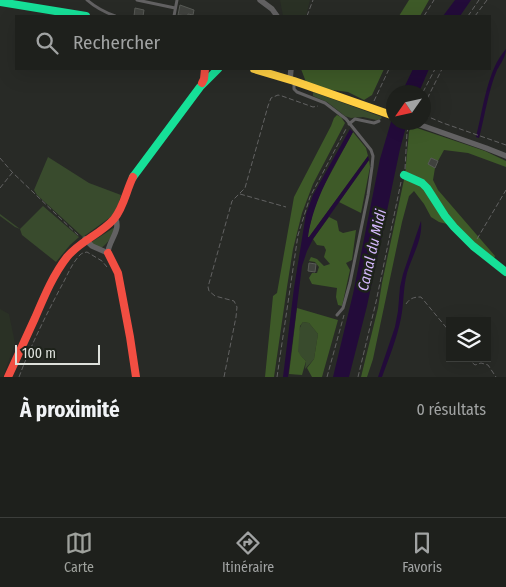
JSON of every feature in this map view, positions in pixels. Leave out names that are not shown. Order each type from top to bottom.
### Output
[{"type":"street","points":[[260,0],[272,9],[276,15]]},
{"type":"street","points":[[272,0],[272,9]]},
{"type":"street","points":[[0,2],[80,15]]},
{"type":"street","points":[[200,87],[204,79],[205,70]]},
{"type":"street","points":[[8,377],[49,285],[61,266],[73,250],[105,228],[115,218],[121,208],[130,182],[200,87],[215,70]]},
{"type":"street","points":[[257,70],[386,114]]},
{"type":"street","points":[[291,70],[292,81]]},
{"type":"street","points":[[431,129],[506,156]]},
{"type":"street","points":[[404,175],[422,183],[446,216],[473,246],[506,272]]},
{"type":"street","points":[[115,218],[118,226],[108,247],[108,253],[119,278],[136,377]]},
{"type":"street","points":[[85,240],[92,246],[108,253]]},
{"type":"lane","points":[[87,0],[103,12],[112,15]]},
{"type":"lane","points":[[92,0],[97,8]]},
{"type":"lane","points":[[137,0],[175,8]]},
{"type":"lane","points":[[174,15],[177,0]]},
{"type":"lane","points":[[268,0],[272,9]]},
{"type":"lane","points":[[292,81],[297,92],[326,103],[346,119],[371,150],[373,156],[368,195],[345,301],[343,308],[336,315]]},
{"type":"lane","points":[[349,124],[355,119],[374,123],[379,122]]},
{"type":"path","points":[[308,15],[313,0]]},
{"type":"path","points":[[425,15],[434,0]]},
{"type":"path","points":[[469,15],[479,0]]},
{"type":"path","points":[[476,15],[487,0]]},
{"type":"path","points":[[370,109],[390,70]]},
{"type":"path","points":[[427,85],[434,70]]},
{"type":"path","points":[[431,91],[442,70]]},
{"type":"path","points":[[224,377],[237,307],[234,301],[215,296],[209,291],[208,287],[232,201],[245,188],[271,98],[278,95],[313,106],[320,105],[322,102]]},
{"type":"path","points":[[431,117],[506,145]]},
{"type":"path","points":[[277,377],[298,235],[310,196],[349,124]]},
{"type":"path","points":[[358,377],[376,302],[401,180],[404,175],[408,130]]},
{"type":"path","points":[[0,158],[12,172],[85,240]]},
{"type":"path","points":[[0,188],[12,172]]},
{"type":"path","points":[[473,246],[506,190]]},
{"type":"path","points":[[240,194],[286,207]]},
{"type":"path","points":[[19,377],[53,302],[78,257],[86,252],[102,261],[108,267],[113,261]]},
{"type":"path","points":[[406,304],[408,300],[414,297],[421,297],[446,327]]},
{"type":"path","points":[[327,377],[343,317],[345,301]]},
{"type":"path","points":[[471,362],[475,366],[481,363],[488,365],[496,377]]},
{"type":"shaded area","points":[[280,0],[310,0],[306,15],[283,15]]},
{"type":"shaded area","points":[[0,309],[9,314],[15,343],[3,377],[0,377]]},
{"type":"green space","points":[[409,0],[429,0],[421,15],[400,15]]},
{"type":"green space","points":[[301,70],[384,70],[372,95],[364,100],[348,92],[325,89],[306,82]]},
{"type":"green space","points":[[313,92],[382,117],[376,120],[345,116],[327,102],[313,96]]},
{"type":"green space","points":[[337,115],[345,123],[313,184],[302,213],[293,249],[274,377],[265,377],[273,296],[277,293],[294,197]]},
{"type":"green space","points":[[410,130],[423,130],[485,151],[506,161],[506,167],[468,153],[444,150],[438,161],[431,158],[435,168],[433,180],[438,190],[495,256],[493,261],[455,226],[439,222],[431,217],[414,191],[409,196],[402,222],[373,359],[367,377],[361,377],[378,308],[405,175]]},
{"type":"green space","points":[[353,132],[366,148],[368,156],[309,237],[307,237],[313,212],[321,191]]},
{"type":"green space","points":[[48,157],[89,183],[121,195],[117,209],[112,216],[83,237],[37,195],[34,190]]},
{"type":"green space","points":[[369,160],[370,167],[361,213],[339,202]]},
{"type":"green space","points":[[43,206],[79,237],[56,262],[22,235],[20,229]]},
{"type":"green space","points":[[0,214],[20,229],[0,216]]},
{"type":"green space","points":[[329,217],[337,221],[339,231],[343,233],[356,230],[352,260],[346,263],[350,270],[342,306],[338,305],[336,297],[337,288],[312,284],[309,278],[312,273],[317,273],[319,267],[315,262],[309,261],[311,257],[317,259],[324,266],[330,264],[324,257],[326,250],[324,246],[317,245],[313,239]]},
{"type":"green space","points":[[115,227],[110,239],[101,248],[90,243]]},
{"type":"green space","points":[[297,308],[338,320],[322,377],[312,377],[307,368],[314,359],[318,334],[309,323],[303,322],[300,326],[298,351],[306,361],[302,375],[289,374]]},
{"type":"green space","points":[[303,322],[309,323],[318,334],[314,359],[305,369],[306,361],[298,351],[299,332]]},
{"type":"water","points":[[455,0],[471,0],[461,15],[444,15]]},
{"type":"water","points":[[506,49],[491,86],[479,138],[476,137],[490,79],[494,68]]},
{"type":"water","points":[[413,70],[429,70],[422,85],[405,85]]},
{"type":"water","points":[[350,129],[353,132],[320,195],[308,237],[368,156],[369,160],[313,239],[307,251],[302,266],[288,377],[283,377],[294,288],[306,214],[313,195]]},
{"type":"water","name":"Canal du Midi","points":[[389,130],[405,130],[367,306],[349,377],[333,377],[353,294],[380,159]]},
{"type":"water","points":[[421,221],[419,241],[406,279],[402,312],[393,348],[382,377],[378,377],[395,327],[403,274]]},
{"type":"building","points":[[180,5],[194,10],[193,15],[178,15]]},
{"type":"building","points":[[135,8],[144,10],[143,15],[134,15]]},
{"type":"building","points":[[431,158],[438,161],[435,168],[428,164]]},
{"type":"building","points":[[309,263],[316,264],[315,272],[308,271]]},
{"type":"traffic: fast","points":[[0,2],[80,15]]},
{"type":"traffic: fast","points":[[133,177],[200,87],[217,70]]},
{"type":"traffic: fast","points":[[404,175],[422,183],[454,227],[473,246],[506,272]]},
{"type":"traffic: slow","points":[[257,70],[386,113]]},
{"type":"traffic: jam","points":[[202,83],[205,70]]},
{"type":"traffic: jam","points":[[8,377],[57,271],[72,251],[114,219],[133,177]]},
{"type":"traffic: jam","points":[[108,253],[118,273],[136,377]]}]
